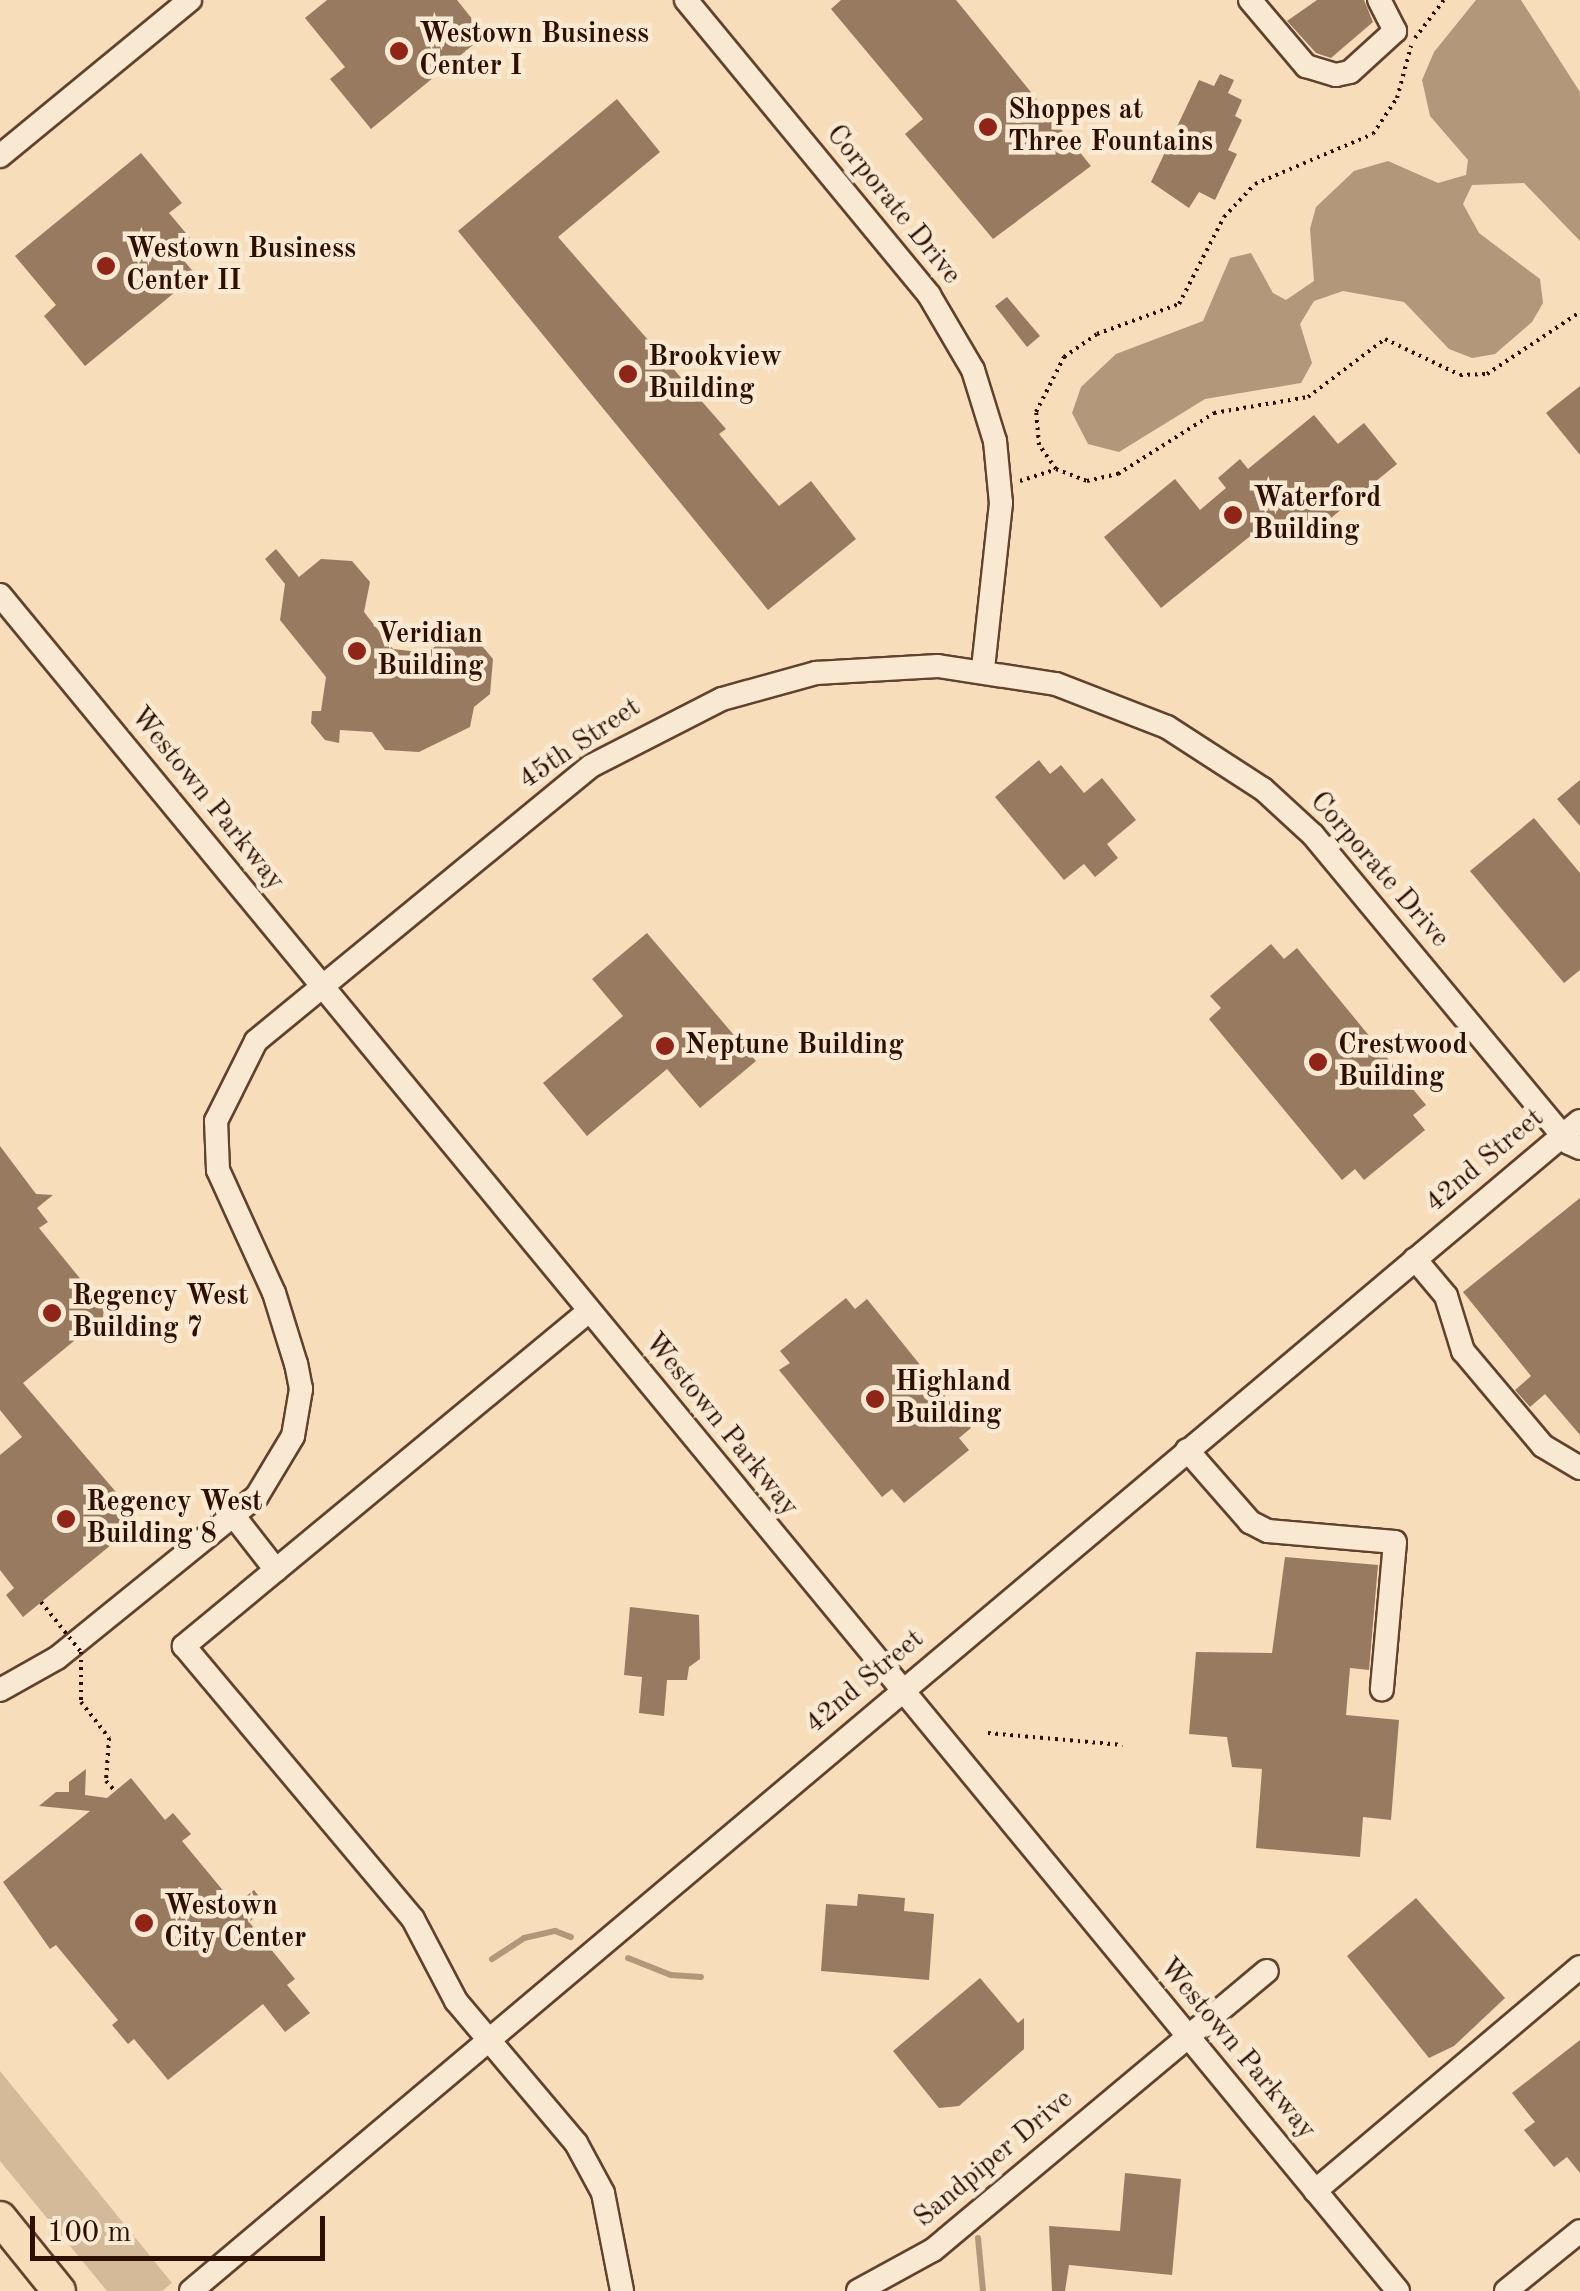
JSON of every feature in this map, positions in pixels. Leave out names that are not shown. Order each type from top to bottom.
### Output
[{"type":"highway","points":[[0,2218],[59,2291]]},
{"type":"street","points":[[0,156],[190,0]]},
{"type":"street","points":[[1250,0],[1306,66],[1336,75],[1350,72],[1395,30],[1380,0]]},
{"type":"street","name":"Corporate Drive","points":[[694,3],[944,315],[986,405],[1000,484],[983,670],[1122,706],[1200,746],[1263,789],[1344,870],[1574,1134]]},
{"type":"street","name":"Westown Parkway","points":[[0,594],[9,623],[322,986],[1398,2291]]},
{"type":"street","name":"45th Street","points":[[0,1690],[57,1658],[233,1516],[257,1496],[282,1460],[301,1389],[274,1293],[222,1184],[216,1120],[256,1041],[558,791],[652,729],[735,694],[816,673],[901,665],[983,670]]},
{"type":"street","name":"42nd Street","points":[[190,2291],[1415,1259],[1574,1134]]},
{"type":"street","points":[[1415,1259],[1446,1296],[1463,1351],[1542,1446],[1580,1468]]},
{"type":"street","points":[[589,1311],[184,1646],[413,1919],[456,2001],[576,2143],[603,2193],[622,2291]]},
{"type":"street","points":[[1187,1450],[1250,1522],[1268,1530],[1395,1542],[1382,1689]]},
{"type":"street","points":[[233,1516],[276,1570]]},
{"type":"street","points":[[1315,2190],[1580,1968]]},
{"type":"street","name":"Sandpiper Drive","points":[[858,2291],[933,2250],[1266,1971]]},
{"type":"street","points":[[1506,2291],[1580,2231]]},
{"type":"path","points":[[1444,0],[1412,42],[1397,98],[1373,134],[1255,184],[1224,216],[1179,304],[1098,334],[1054,368],[1040,392],[1036,424],[1042,453],[1056,469],[1087,481],[1118,474],[1214,412],[1308,397],[1385,339],[1460,375],[1488,374],[1580,312]]},
{"type":"path","points":[[1000,484],[1056,469]]},
{"type":"path","points":[[40,1602],[81,1652],[81,1702],[109,1738],[106,1781],[114,1791]]},
{"type":"path","points":[[988,1733],[1122,1745]]},
{"type":"shaded area","points":[[1476,0],[1521,0],[1580,92],[1580,241],[1524,183],[1472,185],[1463,204],[1479,233],[1540,279],[1543,303],[1532,322],[1495,354],[1472,358],[1449,349],[1404,302],[1343,291],[1314,301],[1300,324],[1312,363],[1301,383],[1205,399],[1119,452],[1088,444],[1072,413],[1081,387],[1116,354],[1203,321],[1230,258],[1251,253],[1273,293],[1286,300],[1314,281],[1310,229],[1316,207],[1354,171],[1388,161],[1438,183],[1466,175],[1468,160],[1430,116],[1422,80],[1434,52]]},
{"type":"shaded area","points":[[0,2071],[172,2283],[162,2291],[107,2291],[0,2161]]},
{"type":"building","name":"Westown Business Center I","points":[[327,0],[457,0],[485,35],[371,129],[330,79],[345,67],[305,18]]},
{"type":"building","name":"Shoppes at Three Fountains","points":[[841,0],[956,0],[1091,166],[993,239],[905,134],[923,119],[831,9]]},
{"type":"building","points":[[1317,0],[1364,0],[1373,22],[1331,58],[1316,53],[1287,21]]},
{"type":"building","points":[[1220,74],[1234,80],[1228,93],[1242,100],[1235,116],[1242,120],[1228,150],[1237,154],[1215,200],[1199,192],[1189,208],[1151,182],[1199,80],[1214,86]]},
{"type":"building","name":"Brookview Building","points":[[617,99],[660,152],[558,237],[726,429],[719,434],[779,506],[811,481],[856,539],[768,610],[458,231]]},
{"type":"building","name":"Westown Business Center II","points":[[141,153],[182,203],[169,213],[190,238],[175,250],[196,275],[85,366],[44,316],[56,305],[15,256]]},
{"type":"building","points":[[1007,297],[1040,336],[1027,347],[995,306]]},
{"type":"building","points":[[1580,386],[1580,455],[1546,413]]},
{"type":"building","name":"Waterford Building","points":[[1314,415],[1338,444],[1364,423],[1397,464],[1304,540],[1288,520],[1266,538],[1259,529],[1161,608],[1104,537],[1175,479],[1200,510],[1226,488],[1218,478],[1240,459],[1248,469]]},
{"type":"building","name":"Veridian Building","points":[[276,549],[299,577],[321,559],[352,561],[370,582],[364,612],[393,649],[427,653],[448,636],[478,641],[493,659],[490,694],[474,707],[470,727],[419,752],[385,750],[372,732],[340,730],[339,743],[325,740],[311,723],[312,711],[321,711],[326,677],[280,620],[285,584],[265,559]]},
{"type":"building","points":[[1039,760],[1050,774],[1061,765],[1084,793],[1102,778],[1136,820],[1107,844],[1118,858],[1095,877],[1084,864],[1064,880],[995,797]]},
{"type":"building","points":[[1580,780],[1580,826],[1557,799]]},
{"type":"building","points":[[1534,818],[1580,873],[1580,970],[1564,983],[1470,871]]},
{"type":"building","name":"Neptune Building","points":[[647,933],[756,1061],[700,1108],[667,1069],[587,1136],[543,1083],[623,1016],[592,979]]},
{"type":"building","name":"Crestwood Building","points":[[1271,944],[1284,959],[1297,948],[1426,1105],[1413,1115],[1425,1130],[1364,1180],[1355,1169],[1342,1180],[1209,1019],[1221,1008],[1210,996]]},
{"type":"building","points":[[0,1146],[36,1194],[53,1195],[37,1208],[48,1222],[39,1228],[104,1308],[103,1317],[23,1383],[133,1512],[133,1527],[23,1617],[6,1595],[14,1588],[0,1570],[0,1455],[22,1437],[0,1410]]},
{"type":"building","points":[[1580,1198],[1580,1435],[1545,1394],[1530,1407],[1515,1390],[1531,1376],[1463,1292]]},
{"type":"building","name":"Highland Building","points":[[846,1298],[855,1309],[867,1299],[971,1428],[959,1438],[969,1450],[904,1503],[892,1489],[882,1497],[779,1370],[790,1363],[780,1351]]},
{"type":"building","points":[[1285,1557],[1378,1565],[1369,1670],[1350,1668],[1346,1715],[1399,1720],[1391,1820],[1363,1817],[1360,1857],[1256,1848],[1262,1769],[1232,1767],[1227,1737],[1189,1734],[1196,1652],[1272,1653]]},
{"type":"building","points":[[630,1607],[699,1615],[700,1659],[689,1667],[687,1680],[667,1680],[664,1716],[639,1713],[642,1677],[624,1675]]},
{"type":"building","name":"Westown City Center","points":[[86,1769],[85,1795],[107,1798],[131,1778],[165,1820],[173,1813],[191,1834],[182,1841],[235,1905],[254,1890],[267,1907],[249,1922],[295,1979],[287,1985],[310,2013],[285,2032],[263,2004],[168,2080],[134,2039],[128,2044],[112,2025],[118,2020],[56,1945],[50,1949],[3,1882],[90,1811],[39,1806],[56,1792],[69,1792],[69,1782]]},
{"type":"building","points":[[858,1894],[905,1898],[904,1911],[934,1914],[929,1980],[821,1971],[826,1904],[857,1906]]},
{"type":"building","points":[[1416,1898],[1505,1998],[1454,2046],[1429,2058],[1347,1956]]},
{"type":"building","points":[[980,1978],[1018,2023],[1024,2018],[1024,2049],[959,2106],[939,2108],[893,2051]]},
{"type":"building","points":[[1580,2040],[1580,2173],[1567,2157],[1554,2167],[1524,2130],[1535,2122],[1512,2093]]},
{"type":"building","points":[[1125,2173],[1181,2179],[1172,2275],[1069,2265],[1065,2291],[1052,2291],[1049,2226],[1120,2231]]},
{"type":"waterway","points":[[492,1959],[524,1938],[555,1931],[571,1937]]},
{"type":"waterway","points":[[628,1958],[671,1975],[701,1977]]},
{"type":"waterway","points":[[978,2238],[983,2291]]},
{"type":"place","name":"Westown Business Center I","points":[[399,51]]},
{"type":"place","name":"Shoppes at Three Fountains","points":[[988,127]]},
{"type":"place","name":"Westown Business Center II","points":[[106,266]]},
{"type":"place","name":"Brookview Building","points":[[628,374]]},
{"type":"place","name":"Waterford Building","points":[[1233,515]]},
{"type":"place","name":"Veridian Building","points":[[357,651]]},
{"type":"place","name":"Neptune Building","points":[[665,1046]]},
{"type":"place","name":"Crestwood Building","points":[[1318,1062]]},
{"type":"place","name":"Regency West Building 7","points":[[52,1313]]},
{"type":"place","name":"Highland Building","points":[[875,1399]]},
{"type":"place","name":"Regency West Building 8","points":[[66,1519]]},
{"type":"place","name":"Westown City Center","points":[[144,1923]]}]
